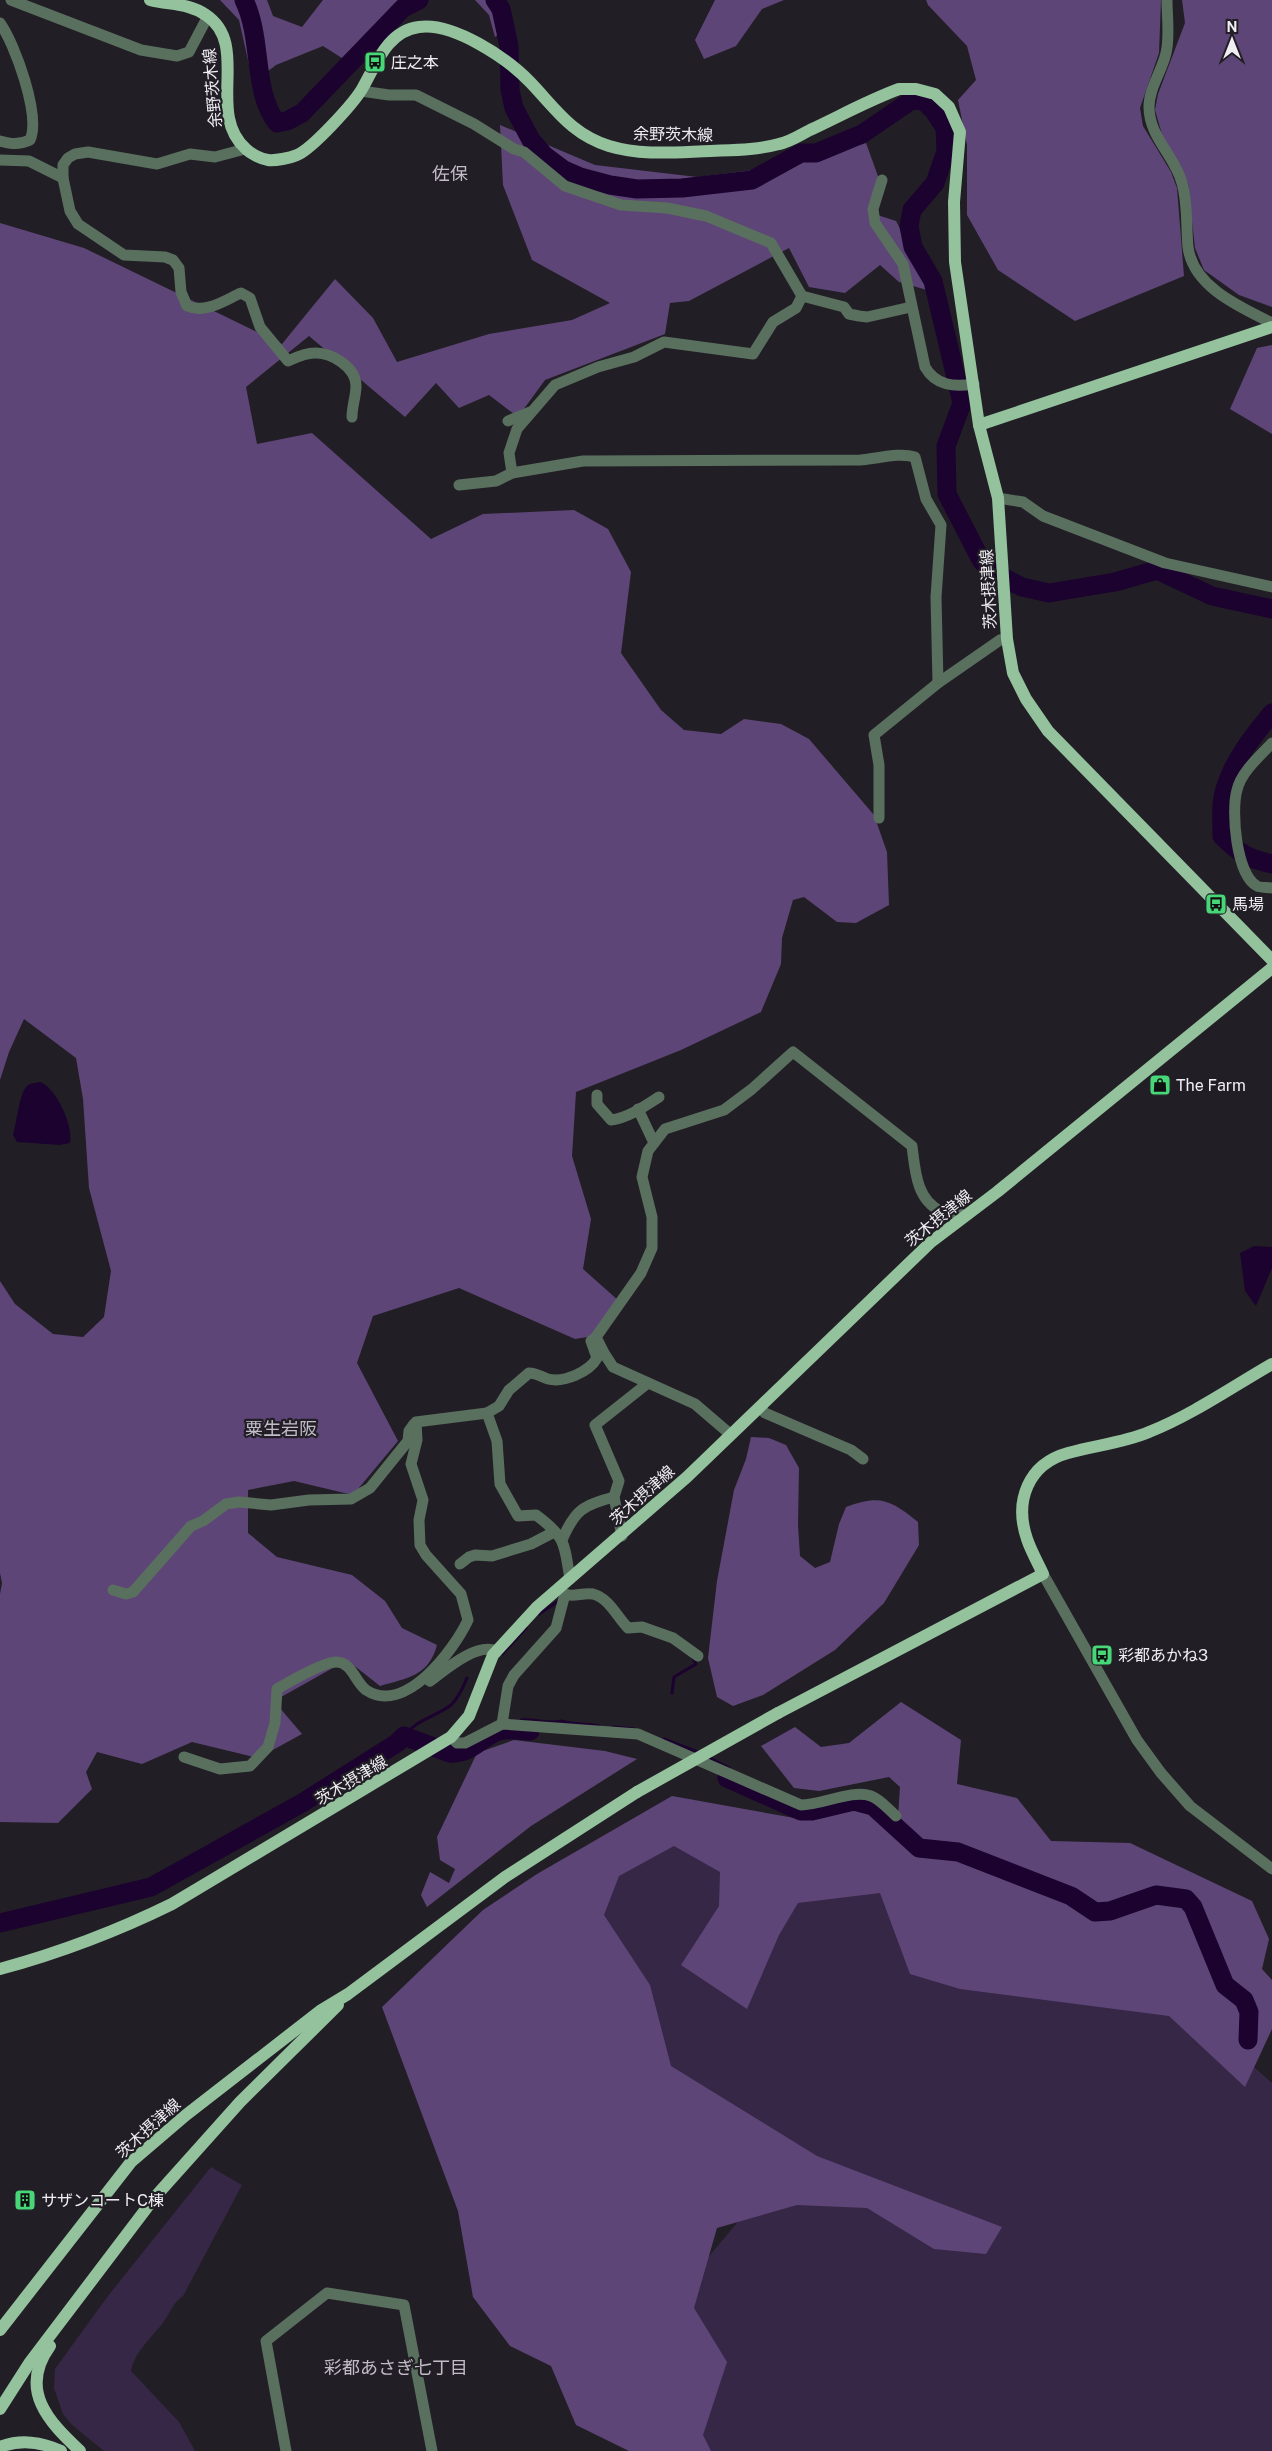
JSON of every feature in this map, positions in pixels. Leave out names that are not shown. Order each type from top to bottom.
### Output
[{"type":"main road","name":"余野茨木線","points":[[150,0],[184,5],[208,16],[221,30],[228,57],[226,88],[230,127],[239,143],[245,149],[268,160],[297,155],[320,137],[361,91],[376,62],[392,40],[416,27],[438,26],[454,31],[518,71],[529,80],[560,116],[581,134],[608,146],[632,151],[651,153],[750,150],[781,144],[900,89],[916,89],[935,94],[949,107],[960,132],[954,202],[955,262],[980,425]]},
{"type":"main road","points":[[980,425],[1272,327]]},
{"type":"main road","name":"茨木摂津線","points":[[980,425],[998,498],[1007,639],[1013,673],[1026,699],[1048,731],[1272,960]]},
{"type":"main road","name":"茨木摂津線","points":[[0,1969],[41,1958],[136,1922],[172,1904],[447,1740],[469,1716],[488,1666],[496,1651],[537,1607],[562,1595],[570,1579],[622,1536],[687,1477],[931,1242],[964,1215],[997,1192],[1272,968]]},
{"type":"main road","points":[[1043,1574],[1027,1541],[1022,1516],[1026,1488],[1042,1466],[1067,1453],[1124,1441],[1158,1429],[1272,1364]]},
{"type":"main road","name":"茨木摂津線","points":[[0,2330],[131,2162],[201,2103],[320,2011],[348,1994],[450,1916],[505,1877],[637,1792],[778,1713],[1043,1574]]},
{"type":"main road","name":"茨木摂津線","points":[[0,2409],[30,2362],[155,2197],[240,2102],[348,1994]]},
{"type":"main road","name":"茨木摂津線","points":[[80,2451],[58,2431],[44,2411],[37,2390],[39,2369],[45,2353],[127,2240],[155,2197]]},
{"type":"main road","name":"茨木摂津線","points":[[0,2321],[24,2301]]},
{"type":"main road","points":[[0,2446],[24,2442],[45,2445],[61,2451]]},
{"type":"street","points":[[10,0],[141,50],[177,56],[188,52],[208,16]]},
{"type":"street","points":[[1167,0],[1166,53],[1148,106],[1151,122],[1182,183],[1187,218],[1188,249],[1195,271],[1200,278],[1220,293],[1272,323]]},
{"type":"street","points":[[0,23],[24,77],[33,125],[30,140],[16,144],[0,140]]},
{"type":"street","points":[[361,91],[388,95],[416,95],[474,124],[514,149],[524,152],[565,186],[621,205],[666,208],[706,216],[772,243],[802,296],[844,308],[849,314],[859,316],[911,307]]},
{"type":"street","points":[[245,149],[215,157],[190,154],[157,164],[88,152],[75,154],[68,158],[63,165],[63,178],[70,211],[78,224],[124,255],[165,257],[173,260],[180,268],[181,292],[187,306],[194,309],[208,308],[242,293],[250,298],[260,327],[288,361],[314,353],[333,357],[350,370],[356,386],[352,404],[352,417]]},
{"type":"street","points":[[0,160],[30,161],[63,178]]},
{"type":"street","points":[[882,180],[873,209],[875,223],[902,264],[925,367],[930,376],[949,386],[974,384]]},
{"type":"street","points":[[512,473],[509,453],[517,429],[554,385],[598,367],[634,357],[664,342],[752,354],[774,322],[796,308],[802,296]]},
{"type":"street","points":[[508,421],[532,410]]},
{"type":"street","points":[[459,485],[496,481],[512,473],[583,461],[860,460],[888,458],[904,453],[915,457],[926,500],[941,525],[936,596],[938,682]]},
{"type":"street","points":[[998,498],[1023,502],[1043,516],[1165,563],[1272,588]]},
{"type":"street","points":[[879,818],[879,765],[874,735],[938,682],[1000,640],[1007,639]]},
{"type":"street","points":[[1272,743],[1257,759],[1236,789],[1235,809],[1242,866],[1249,878],[1257,886],[1272,888]]},
{"type":"street","points":[[113,1590],[126,1594],[133,1592],[191,1526],[203,1521],[226,1504],[239,1502],[271,1505],[309,1500],[351,1499],[370,1488],[408,1441],[409,1431],[416,1422],[487,1413],[499,1406],[509,1390],[529,1373],[539,1374],[548,1379],[567,1380],[594,1364],[597,1358],[591,1341],[596,1337],[641,1273],[652,1248],[652,1217],[642,1177],[648,1151],[665,1129],[724,1110],[752,1089],[793,1052],[912,1146],[916,1177],[926,1202],[941,1211],[964,1215]]},
{"type":"street","points":[[598,1095],[597,1104],[611,1120],[618,1119],[659,1097]]},
{"type":"street","points":[[638,1109],[654,1143]]},
{"type":"street","points":[[596,1337],[614,1367],[695,1404],[730,1434]]},
{"type":"street","points":[[622,1536],[614,1498],[619,1481],[594,1425],[648,1383]]},
{"type":"street","points":[[760,1407],[765,1413],[852,1450],[863,1459]]},
{"type":"street","points":[[487,1413],[497,1441],[500,1484],[518,1516],[536,1516],[558,1536],[567,1551],[570,1579]]},
{"type":"street","points":[[184,1757],[220,1768],[250,1766],[268,1747],[275,1723],[277,1689],[300,1675],[336,1662],[347,1666],[366,1690],[386,1698],[395,1696],[425,1677],[447,1656],[468,1620],[461,1594],[426,1555],[420,1545],[418,1520],[424,1500],[411,1464],[417,1440],[416,1422]]},
{"type":"street","points":[[460,1564],[475,1555],[492,1556],[558,1536],[583,1508],[590,1503],[614,1498]]},
{"type":"street","points":[[1043,1574],[1137,1740],[1161,1773],[1190,1806],[1272,1870]]},
{"type":"street","points":[[502,1724],[508,1686],[516,1673],[556,1628],[562,1595],[589,1594],[598,1596],[613,1609],[628,1628],[645,1628],[673,1638],[698,1656]]},
{"type":"street","points":[[425,1677],[430,1681],[459,1658],[488,1649],[496,1651]]},
{"type":"street","points":[[447,1740],[462,1744],[502,1724],[638,1734],[801,1806],[812,1806],[836,1798],[864,1795],[875,1798],[896,1816]]},
{"type":"street","points":[[286,2451],[266,2342],[327,2293],[404,2306],[432,2451]]},
{"type":"shaded area","points":[[220,0],[267,0],[273,16],[302,27],[323,0],[421,0],[390,22],[353,65],[323,46],[276,65],[263,75],[250,69],[239,20]]},
{"type":"shaded area","points":[[475,0],[502,0],[512,24],[495,37],[489,15]]},
{"type":"shaded area","points":[[715,0],[784,0],[762,9],[736,46],[704,59],[695,40]]},
{"type":"shaded area","points":[[926,0],[1161,0],[1159,53],[1140,108],[1143,126],[1171,172],[1177,188],[1184,276],[1075,321],[998,270],[967,215],[967,145],[958,100],[976,80],[967,46],[928,5]]},
{"type":"shaded area","points":[[1182,0],[1272,0],[1272,307],[1239,295],[1204,270],[1195,248],[1188,184],[1163,138],[1155,110],[1158,94],[1185,23]]},
{"type":"shaded area","points":[[500,125],[595,165],[697,177],[785,166],[866,143],[879,179],[871,213],[896,221],[934,292],[899,282],[880,265],[845,293],[809,287],[789,248],[689,301],[670,303],[665,334],[545,380],[518,417],[489,395],[459,408],[436,383],[405,417],[309,336],[246,387],[257,444],[312,433],[431,539],[483,514],[574,510],[608,529],[631,572],[621,653],[661,710],[684,730],[721,734],[744,719],[781,724],[809,739],[874,815],[887,852],[889,905],[856,923],[837,922],[804,897],[793,900],[782,938],[781,964],[761,1012],[681,1050],[576,1092],[572,1156],[591,1219],[583,1269],[619,1301],[594,1336],[575,1339],[459,1288],[373,1316],[357,1363],[398,1441],[353,1495],[294,1481],[248,1490],[248,1533],[277,1557],[352,1575],[385,1601],[402,1628],[437,1645],[429,1663],[408,1678],[380,1686],[347,1660],[274,1701],[302,1734],[258,1758],[192,1742],[142,1764],[97,1752],[86,1772],[92,1789],[58,1823],[0,1822],[0,1594],[2,1583],[0,1573],[0,1281],[15,1304],[53,1334],[83,1337],[104,1317],[111,1271],[89,1188],[83,1099],[76,1058],[24,1019],[9,1052],[0,1080],[0,223],[84,248],[282,344],[335,279],[373,318],[397,362],[489,334],[572,320],[610,303],[532,260],[503,185]]},
{"type":"shaded area","points":[[1272,345],[1272,434],[1230,409],[1257,348]]},
{"type":"shaded area","points":[[40,1082],[46,1085],[58,1099],[69,1127],[70,1143],[60,1145],[17,1142],[13,1135],[22,1094],[29,1084]]},
{"type":"shaded area","points":[[1254,1246],[1272,1247],[1272,1268],[1256,1306],[1245,1291],[1240,1253]]},
{"type":"shaded area","points":[[751,1437],[769,1438],[786,1445],[799,1468],[798,1525],[800,1556],[815,1568],[830,1562],[839,1524],[846,1507],[858,1503],[877,1500],[885,1501],[900,1509],[918,1522],[919,1545],[884,1603],[835,1650],[763,1695],[733,1706],[717,1697],[708,1658],[717,1581],[734,1490],[746,1459]]},
{"type":"shaded area","points":[[901,1702],[961,1740],[957,1784],[1017,1798],[1051,1841],[1130,1843],[1252,1901],[1269,1939],[1262,1969],[1272,1980],[1272,2029],[1245,2087],[1169,2016],[960,1989],[910,1974],[880,1893],[798,1903],[779,1935],[747,2009],[681,1965],[719,1906],[720,1872],[674,1846],[619,1876],[604,1915],[650,1985],[671,2066],[817,2156],[1002,2227],[986,2254],[934,2249],[867,2208],[797,2205],[717,2228],[694,2308],[727,2362],[703,2435],[711,2451],[629,2451],[576,2425],[551,2366],[510,2346],[473,2297],[458,2211],[382,2007],[483,1910],[537,1874],[672,1796],[800,1819],[852,1805],[898,1817],[900,1787],[889,1777],[819,1791],[794,1788],[761,1746],[795,1727],[821,1747],[849,1743]]},
{"type":"shaded area","points":[[514,1740],[605,1751],[637,1759],[531,1826],[427,1907],[421,1895],[430,1872],[449,1883],[455,1869],[440,1860],[437,1837],[477,1753]]},
{"type":"shaded area","points":[[647,1828],[1088,1946],[1254,2067],[1272,2083],[1272,2451],[678,2451],[672,2300],[785,2166],[629,2060],[569,1960]]},
{"type":"shaded area","points":[[211,2167],[242,2185],[183,2296],[176,2302],[162,2324],[139,2352],[131,2371],[179,2422],[195,2451],[104,2451],[71,2424],[63,2414],[54,2388],[55,2369],[108,2296]]},
{"type":"waterway","points":[[244,0],[254,31],[264,96],[269,110],[277,123],[287,121],[302,113],[403,8],[419,0]]},
{"type":"waterway","points":[[495,0],[501,9],[509,46],[510,90],[514,108],[531,140],[544,155],[564,170],[580,177],[610,185],[637,189],[682,188],[752,180],[801,153],[816,153],[862,134],[912,100],[924,101],[934,111],[945,128],[946,151],[935,183],[912,210],[909,226],[913,247],[933,281],[962,403],[946,446],[947,494],[981,560],[991,571],[1022,587],[1049,593],[1115,582],[1157,570],[1212,596],[1272,609]]},
{"type":"waterway","points":[[1272,713],[1252,738],[1234,766],[1224,792],[1222,804],[1222,836],[1245,855],[1272,864]]},
{"type":"waterway","points":[[539,1614],[560,1600]]},
{"type":"waterway","points":[[502,1654],[526,1628]]},
{"type":"waterway","points":[[672,1693],[674,1677],[696,1664],[693,1658]]},
{"type":"waterway","points":[[404,1736],[420,1722],[451,1705],[459,1696],[467,1678]]},
{"type":"waterway","points":[[521,1720],[561,1721],[599,1726]]},
{"type":"waterway","points":[[613,1727],[634,1729]]},
{"type":"waterway","points":[[0,1923],[151,1887],[302,1803],[397,1743],[404,1736],[450,1753],[457,1753],[470,1748],[499,1731],[530,1731]]},
{"type":"waterway","points":[[664,1739],[700,1753]]},
{"type":"waterway","points":[[708,1757],[729,1768]]},
{"type":"waterway","points":[[727,1778],[801,1811],[812,1811],[854,1801],[873,1806],[919,1848],[958,1852],[1071,1896],[1095,1912],[1110,1911],[1156,1895],[1186,1899],[1193,1907],[1225,1985],[1244,2000],[1249,2012],[1248,2040]]},
{"type":"place","name":"庄之本","points":[[375,62]]},
{"type":"place","name":"馬場","points":[[1216,904]]},
{"type":"place","name":"The Farm","points":[[1160,1085]]},
{"type":"place","name":"彩都あかね3","points":[[1102,1655]]},
{"type":"place","name":"サザンコートC棟","points":[[25,2200]]},
{"type":"district","name":"佐保","points":[[450,174]]},
{"type":"district","name":"粟生岩阪","points":[[281,1429]]},
{"type":"district","name":"彩都あさぎ七丁目","points":[[396,2368]]}]
